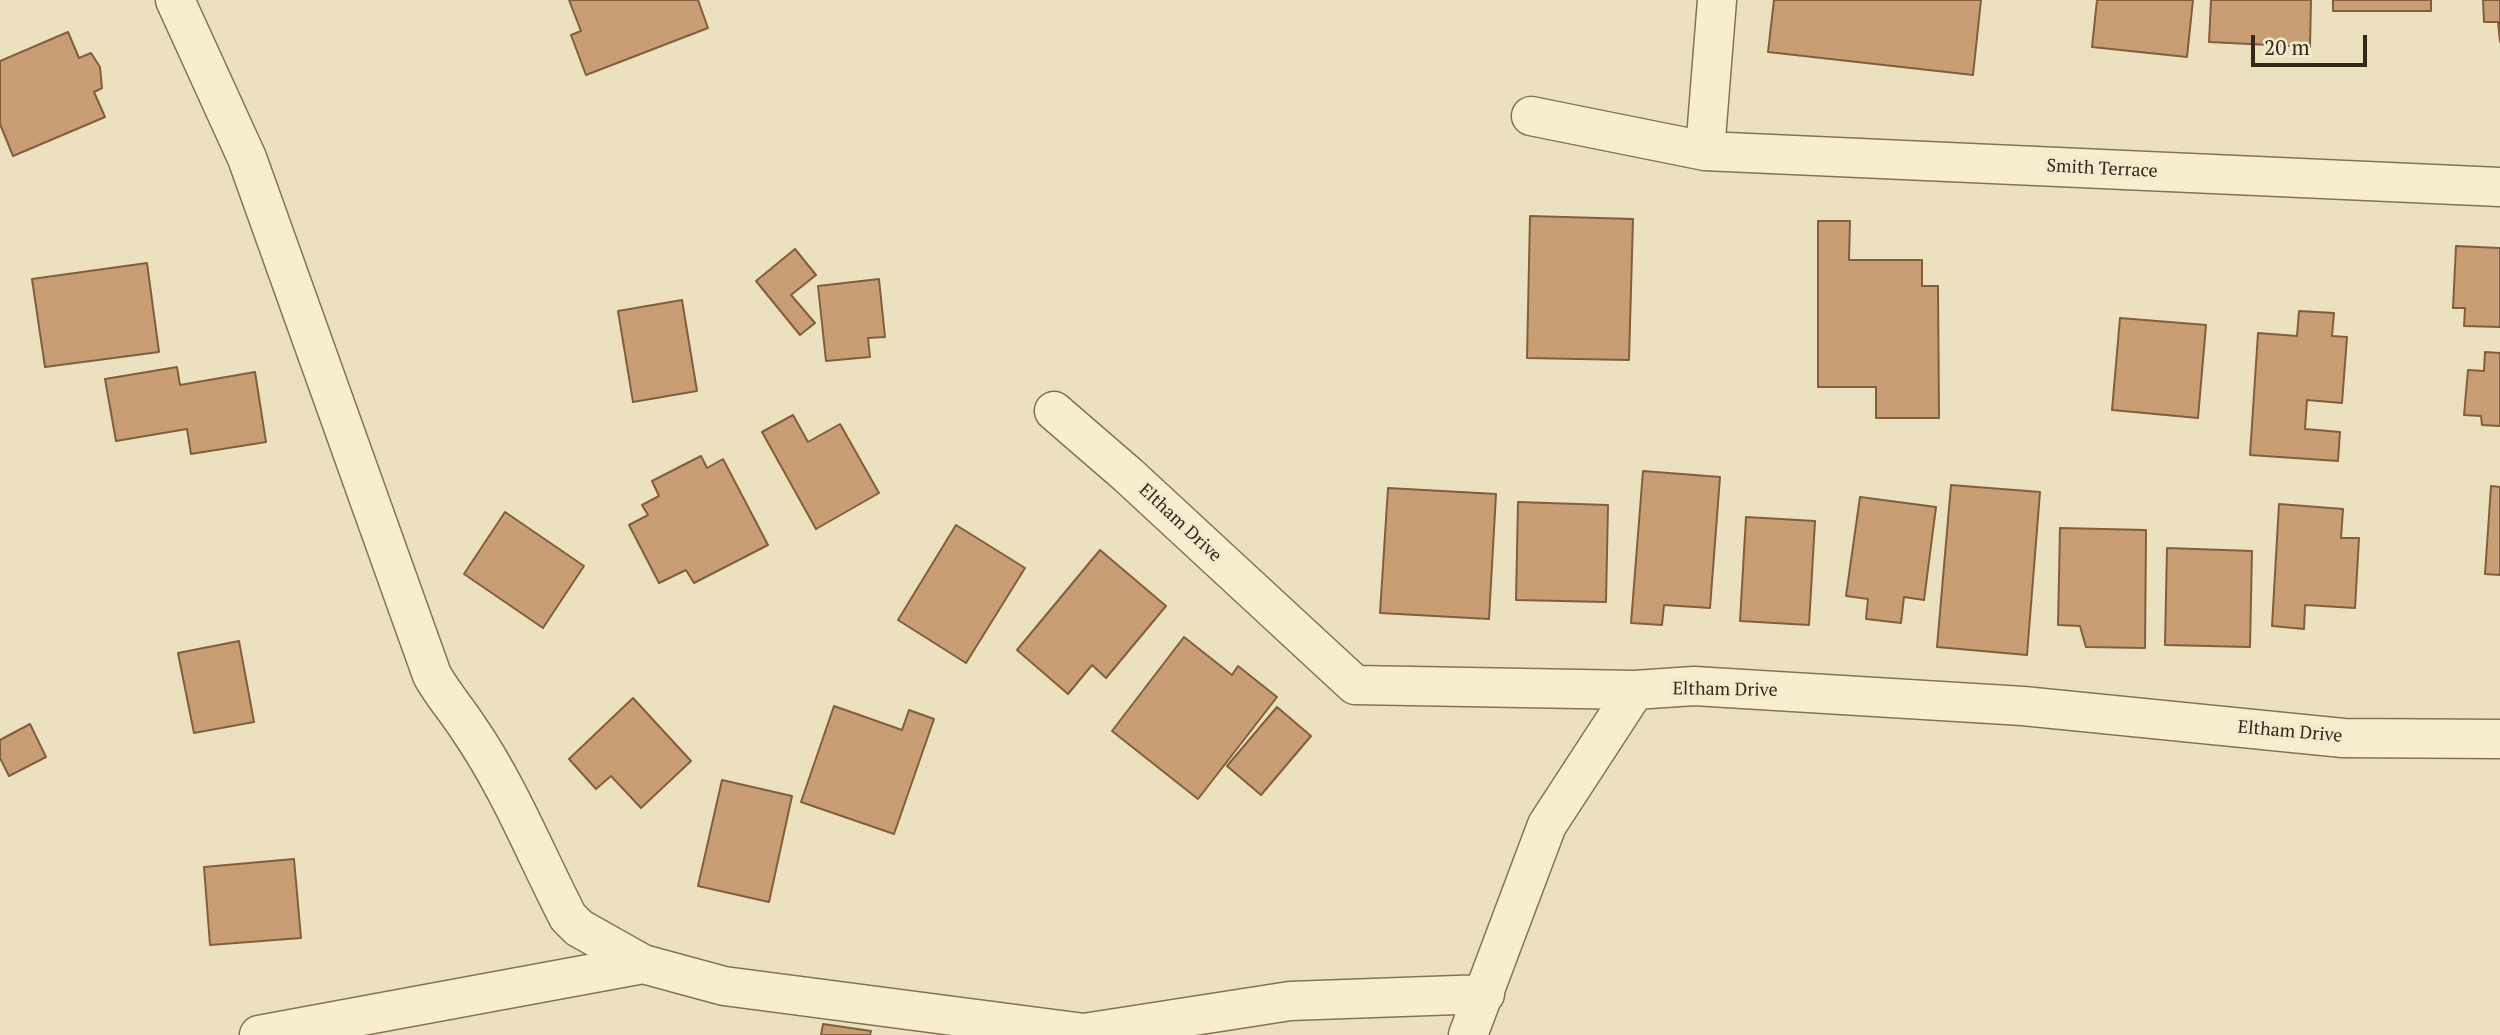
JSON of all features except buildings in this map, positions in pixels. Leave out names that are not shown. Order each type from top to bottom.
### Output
[{"type":"street","points":[[176,0],[247,158],[432,675],[446,701],[469,728],[504,789],[568,917],[579,928],[643,964],[724,986],[1084,1033],[1290,1001],[1485,994]]},
{"type":"street","points":[[1704,151],[1717,0]]},
{"type":"street","name":"Smith Terrace","points":[[1531,116],[1704,151],[2500,187]]},
{"type":"street","name":"Eltham Drive","points":[[1054,411],[1128,475],[1355,685],[1635,690],[1694,686],[2023,706],[2343,738],[2500,739]]},
{"type":"street","points":[[1468,1035],[1547,825],[1635,690]]},
{"type":"street","points":[[259,1035],[643,964]]}]
